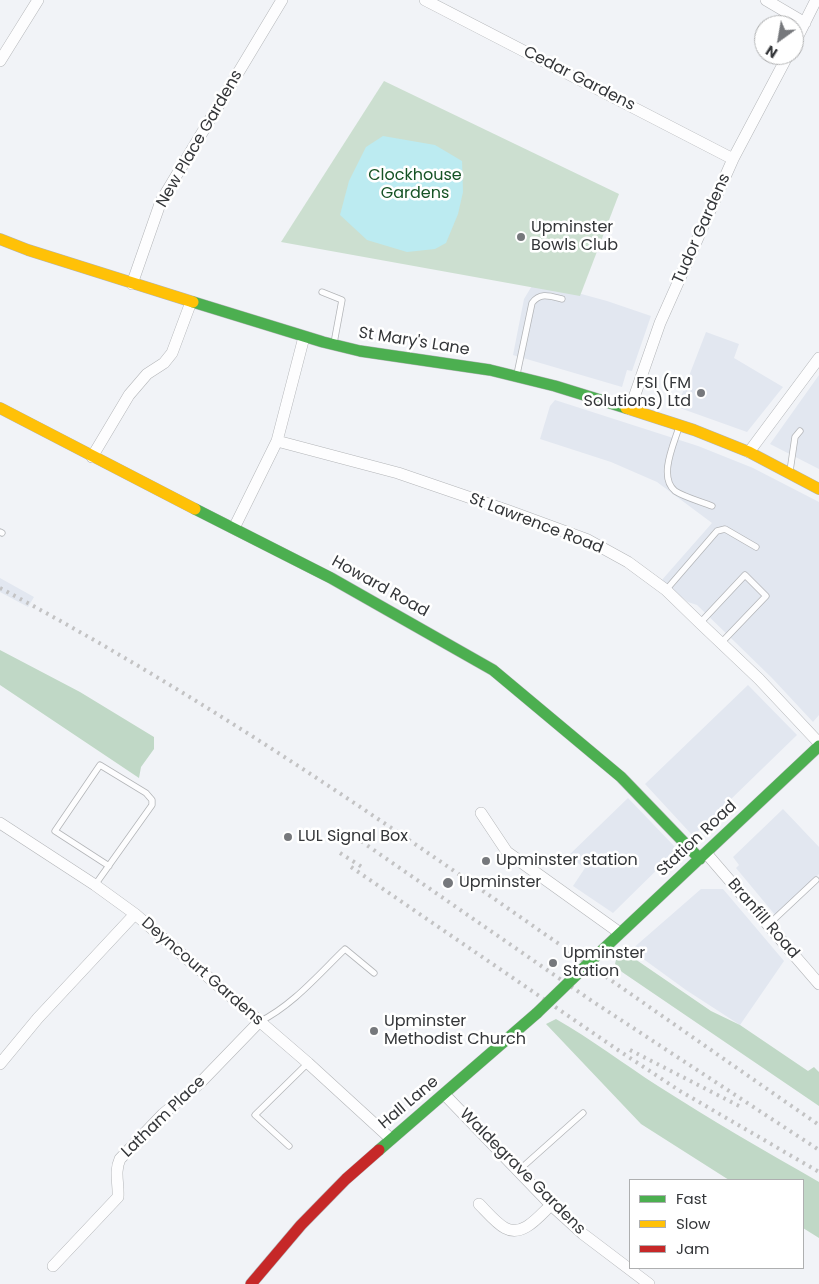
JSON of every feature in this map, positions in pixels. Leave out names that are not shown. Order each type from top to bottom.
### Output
[{"type":"street","points":[[0,61],[38,0]]},
{"type":"street","name":"New Place Gardens","points":[[132,284],[161,201],[282,0]]},
{"type":"street","name":"Cedar Gardens","points":[[425,0],[733,159]]},
{"type":"street","points":[[766,0],[805,23],[816,0]]},
{"type":"street","name":"Tudor Gardens","points":[[630,410],[660,323],[733,159],[783,65]]},
{"type":"street","name":"St Mary's Lane","points":[[0,239],[132,284],[304,337],[360,351],[490,370],[517,376],[680,425],[749,452],[819,489]]},
{"type":"street","points":[[92,457],[129,395],[148,374],[164,362],[172,353],[191,302]]},
{"type":"street","points":[[234,528],[277,441],[304,337]]},
{"type":"street","points":[[749,452],[819,358]]},
{"type":"street","name":"Howard Road","points":[[0,408],[92,457],[331,578],[493,670],[622,777],[703,856]]},
{"type":"street","name":"St Lawrence Road","points":[[277,441],[398,473],[588,540],[628,562],[666,590],[700,622],[759,679],[819,744]]},
{"type":"street","name":"Station Road","points":[[596,956],[819,744]]},
{"type":"street","points":[[481,813],[507,852],[620,933]]},
{"type":"street","name":"Deyncourt Gardens","points":[[0,822],[135,914],[308,1063],[391,1139]]},
{"type":"street","name":"Branfill Road","points":[[703,856],[768,925],[819,984]]},
{"type":"street","points":[[0,1064],[38,1018],[135,914]]},
{"type":"street","name":"Hall Lane","points":[[252,1284],[318,1205],[391,1139],[537,1013],[596,956]]},
{"type":"street","name":"Latham Place","points":[[53,1266],[118,1197],[116,1168],[120,1159],[163,1114],[199,1084],[259,1022]]},
{"type":"street","name":"Waldegrave Gardens","points":[[445,1094],[551,1205],[583,1234],[629,1269]]},
{"type":"street","points":[[479,1204],[506,1229],[517,1231],[529,1225],[551,1205]]},
{"type":"street","name":"Waldegrave Gardens","points":[[629,1269],[649,1284]]},
{"type":"lane","points":[[322,292],[342,300],[334,345]]},
{"type":"lane","points":[[517,376],[532,303],[536,298],[544,295],[562,299]]},
{"type":"lane","points":[[680,425],[667,468],[669,482],[675,490],[712,506]]},
{"type":"lane","points":[[790,473],[795,436],[800,431]]},
{"type":"lane","points":[[666,590],[717,531],[725,529],[756,547]]},
{"type":"lane","points":[[700,622],[745,576],[766,596],[721,643]]},
{"type":"lane","points":[[95,885],[109,866],[152,805],[152,800],[146,793],[100,765],[55,831],[109,866]]},
{"type":"lane","points":[[768,925],[816,880]]},
{"type":"lane","points":[[259,1022],[276,1014],[345,949],[374,973]]},
{"type":"lane","points":[[289,1146],[255,1115],[308,1063]]},
{"type":"lane","points":[[518,1171],[583,1113]]},
{"type":"shaded area","points":[[533,284],[552,286],[607,301],[651,316],[632,371],[627,370],[622,387],[513,355],[524,299]]},
{"type":"shaded area","points":[[706,332],[739,344],[734,358],[783,387],[747,432],[677,407]]},
{"type":"shaded area","points":[[819,375],[819,469],[770,444]]},
{"type":"shaded area","points":[[555,400],[698,446],[753,468],[819,502],[819,715],[813,722],[772,678],[697,605],[688,602],[661,581],[712,523],[657,482],[611,462],[540,439],[550,406]]},
{"type":"shaded area","points":[[0,578],[34,597],[28,607],[0,592]]},
{"type":"shaded area","points":[[748,685],[797,735],[693,836],[645,784]]},
{"type":"shaded area","points":[[628,798],[676,848],[676,851],[613,913],[573,886],[585,868],[568,856]]},
{"type":"shaded area","points":[[783,809],[819,847],[819,874],[776,916],[736,868],[739,865],[733,857]]},
{"type":"shaded area","points":[[701,889],[723,889],[784,961],[740,1025],[686,990],[631,950]]},
{"type":"green space","name":"Clockhouse Gardens","points":[[384,81],[619,194],[580,296],[281,242]]},
{"type":"green space","points":[[0,650],[80,692],[154,737],[154,749],[141,767],[139,778],[0,685]]},
{"type":"green space","points":[[622,952],[711,1011],[740,1025],[808,1071],[814,1067],[819,1072],[819,1106],[622,972],[615,964],[617,956]]},
{"type":"green space","points":[[556,1019],[678,1099],[819,1182],[819,1238],[804,1229],[804,1179],[727,1179],[641,1124],[546,1024]]},
{"type":"water","points":[[383,136],[435,145],[462,161],[463,192],[458,214],[446,243],[435,249],[407,252],[367,240],[340,215],[349,181],[366,147]]},
{"type":"railway","points":[[0,588],[139,666],[340,793],[819,1125]]},
{"type":"railway","points":[[355,837],[589,999],[819,1150]]},
{"type":"railway","points":[[340,853],[362,867]]},
{"type":"railway","points":[[351,867],[680,1091],[819,1172]]},
{"type":"railway","points":[[630,1050],[743,1108]]},
{"type":"traffic: fast","points":[[193,302],[323,342],[360,351],[490,370],[555,386],[626,408]]},
{"type":"traffic: fast","points":[[195,509],[331,578],[493,670],[621,777],[700,859]]},
{"type":"traffic: fast","points":[[596,956],[819,746]]},
{"type":"traffic: fast","points":[[537,1013],[596,956]]},
{"type":"traffic: fast","points":[[379,1150],[537,1013]]},
{"type":"traffic: slow","points":[[0,239],[28,250],[193,302]]},
{"type":"traffic: slow","points":[[0,408],[195,509]]},
{"type":"traffic: slow","points":[[626,408],[694,430],[749,452],[819,489]]},
{"type":"traffic: jam","points":[[251,1284],[301,1225],[346,1179],[379,1150]]},
{"type":"place","name":"Upminster Bowls Club","points":[[521,237]]},
{"type":"place","name":"FSI (FM Solutions) Ltd","points":[[701,393]]},
{"type":"place","name":"LUL Signal Box","points":[[288,837]]},
{"type":"place","name":"Upminster station","points":[[486,861]]},
{"type":"place","name":"Upminster","points":[[448,883]]},
{"type":"place","name":"Upminster Station","points":[[553,963]]},
{"type":"place","name":"Upminster Methodist Church","points":[[374,1031]]}]
